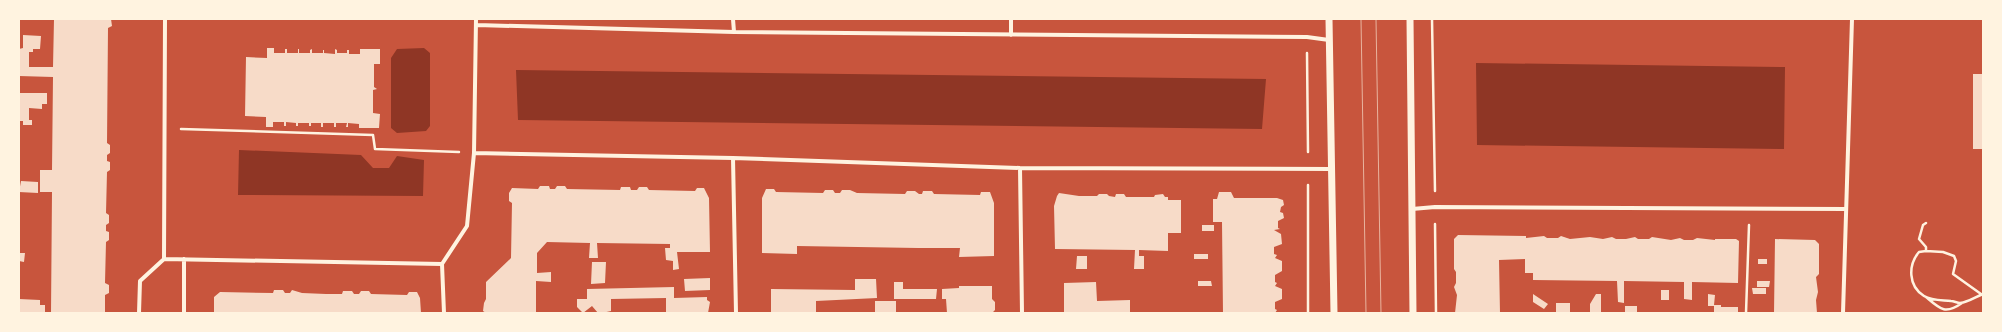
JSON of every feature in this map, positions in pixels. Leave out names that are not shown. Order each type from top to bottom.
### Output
[{"type":"street","points":[[164,259],[165,19]]},
{"type":"street","points":[[444,313],[442,264],[467,226],[474,153],[476,19]]},
{"type":"street","points":[[734,19],[734,32]]},
{"type":"street","points":[[1011,19],[1011,35]]},
{"type":"street","points":[[1329,19],[1334,313]]},
{"type":"street","points":[[1410,19],[1413,313]]},
{"type":"street","points":[[1843,313],[1852,19]]},
{"type":"street","points":[[477,25],[734,32],[1307,37],[1329,40]]},
{"type":"street","points":[[474,153],[733,158],[1020,168],[1332,169]]},
{"type":"street","points":[[733,158],[736,313]]},
{"type":"street","points":[[1020,168],[1022,313]]},
{"type":"street","points":[[1412,209],[1435,207],[1846,209]]},
{"type":"street","points":[[139,313],[140,281],[164,259],[442,264]]},
{"type":"street","points":[[184,259],[184,313]]},
{"type":"path","points":[[1432,19],[1436,313]]},
{"type":"path","points":[[1307,37],[1308,313]]},
{"type":"path","points":[[174,128],[373,135],[375,149],[474,153]]},
{"type":"path","points":[[1746,313],[1749,208]]},
{"type":"path","points":[[1926,223],[1922,225],[1919,239],[1926,247],[1926,251]]},
{"type":"path","points":[[1924,296],[1940,301],[1963,302],[1974,299],[1982,294],[1953,274],[1956,261],[1954,256],[1943,252],[1919,252],[1915,256],[1911,269],[1911,277],[1914,284],[1924,296],[1942,309],[1951,310],[1963,302]]},
{"type":"shaded area","points":[[424,48],[430,53],[430,126],[426,131],[397,133],[391,128],[391,58],[397,49]]},
{"type":"shaded area","points":[[1476,63],[1785,67],[1784,149],[1477,145]]},
{"type":"shaded area","points":[[516,70],[1266,79],[1262,129],[518,120]]},
{"type":"shaded area","points":[[239,150],[361,155],[373,168],[389,168],[397,156],[424,160],[423,196],[238,195]]},
{"type":"building","points":[[54,19],[111,19],[112,26],[108,28],[107,143],[110,145],[110,153],[107,155],[107,161],[110,162],[110,170],[107,172],[106,213],[109,215],[109,223],[106,225],[106,231],[109,232],[109,240],[106,242],[105,283],[109,285],[109,293],[105,295],[105,313],[51,313],[52,192],[40,192],[40,170],[52,170],[53,77],[19,76],[19,49],[23,48],[23,35],[41,36],[40,49],[33,49],[33,52],[29,52],[29,67],[53,67]]},
{"type":"building","points":[[267,48],[274,48],[274,53],[285,53],[285,49],[287,49],[287,53],[298,53],[299,49],[299,53],[310,53],[310,50],[312,49],[312,53],[323,53],[324,50],[324,53],[335,54],[335,49],[337,50],[337,53],[347,53],[347,50],[349,50],[349,54],[360,54],[360,49],[380,49],[380,64],[374,64],[374,87],[377,89],[373,90],[373,113],[380,114],[379,128],[359,128],[359,124],[348,123],[348,127],[346,127],[347,123],[336,123],[336,127],[334,127],[334,123],[323,123],[323,127],[321,127],[321,123],[311,123],[311,126],[309,126],[309,123],[298,123],[298,126],[296,126],[296,123],[286,122],[286,126],[284,126],[284,122],[273,122],[273,127],[266,127],[266,117],[245,116],[246,57],[267,58]]},
{"type":"building","points":[[1973,74],[1983,74],[1983,149],[1973,149]]},
{"type":"building","points":[[19,93],[47,93],[47,104],[42,104],[42,109],[29,108],[29,120],[32,120],[32,125],[23,125],[23,121],[19,121]]},
{"type":"building","points":[[21,181],[38,182],[38,193],[19,192]]},
{"type":"building","points":[[540,186],[549,186],[550,189],[555,189],[557,186],[565,186],[567,189],[620,190],[621,187],[630,187],[631,190],[637,190],[639,187],[647,187],[649,190],[695,191],[697,188],[704,188],[709,198],[710,252],[677,252],[679,269],[673,270],[673,261],[666,260],[665,248],[670,248],[670,244],[597,243],[598,258],[589,258],[590,243],[547,242],[537,253],[537,273],[551,272],[551,282],[536,281],[536,313],[486,313],[483,311],[486,299],[486,282],[511,258],[512,203],[509,201],[509,193],[512,188],[538,189]]},
{"type":"building","points":[[766,189],[774,189],[776,192],[823,193],[825,190],[833,190],[835,193],[840,193],[842,190],[850,190],[857,193],[905,194],[907,191],[915,191],[922,194],[923,191],[932,191],[934,194],[980,195],[981,192],[990,192],[994,203],[994,256],[959,257],[960,248],[797,246],[797,254],[762,253],[762,198]]},
{"type":"building","points":[[1219,192],[1231,192],[1234,198],[1277,198],[1283,200],[1284,205],[1281,207],[1280,212],[1283,213],[1284,218],[1278,221],[1278,228],[1280,229],[1274,230],[1281,234],[1282,244],[1274,247],[1274,254],[1277,255],[1275,258],[1282,261],[1282,271],[1275,275],[1275,282],[1277,283],[1275,286],[1282,289],[1282,299],[1275,302],[1275,309],[1277,310],[1275,313],[1223,313],[1222,222],[1213,222],[1213,199],[1217,199]]},
{"type":"building","points":[[1059,193],[1079,196],[1097,196],[1099,194],[1107,194],[1115,197],[1116,194],[1124,194],[1126,197],[1154,197],[1155,195],[1163,194],[1165,197],[1168,197],[1168,200],[1181,200],[1181,233],[1168,233],[1168,251],[1139,250],[1139,256],[1144,256],[1144,269],[1134,269],[1135,250],[1055,249],[1054,206]]},
{"type":"building","points":[[1202,225],[1214,225],[1214,231],[1202,231]]},
{"type":"building","points":[[1458,235],[1526,236],[1526,238],[1544,236],[1547,238],[1558,238],[1561,236],[1570,239],[1590,237],[1603,239],[1612,237],[1616,239],[1626,239],[1635,237],[1638,239],[1649,239],[1652,237],[1671,240],[1680,238],[1684,240],[1693,240],[1697,238],[1715,240],[1736,239],[1739,241],[1738,283],[1692,282],[1692,300],[1684,299],[1684,282],[1624,281],[1624,303],[1618,302],[1617,281],[1533,280],[1533,273],[1525,273],[1525,259],[1499,260],[1500,313],[1455,313],[1457,295],[1454,287],[1456,283],[1456,272],[1454,269],[1454,239]]},
{"type":"building","points":[[1775,239],[1815,240],[1819,244],[1819,274],[1816,277],[1818,292],[1816,300],[1817,313],[1774,313]]},
{"type":"building","points":[[19,253],[25,253],[24,262],[19,261]]},
{"type":"building","points":[[1194,254],[1208,254],[1208,259],[1194,259]]},
{"type":"building","points":[[1077,256],[1087,256],[1087,269],[1076,269]]},
{"type":"building","points":[[1758,259],[1767,259],[1767,264],[1758,264]]},
{"type":"building","points":[[592,262],[606,262],[605,283],[591,284]]},
{"type":"building","points":[[710,278],[710,290],[685,291],[684,279]]},
{"type":"building","points":[[855,279],[876,279],[877,298],[816,301],[816,313],[771,313],[771,289],[855,290]]},
{"type":"building","points":[[1198,281],[1211,281],[1212,286],[1198,286]]},
{"type":"building","points":[[1757,281],[1770,281],[1769,287],[1757,287]]},
{"type":"building","points":[[894,282],[903,282],[903,289],[937,289],[936,299],[894,299]]},
{"type":"building","points":[[1096,282],[1097,301],[1130,300],[1130,313],[1064,312],[1064,283]]},
{"type":"building","points":[[959,286],[992,286],[992,299],[995,302],[995,310],[992,313],[947,313],[946,299],[942,299],[942,289],[959,288]]},
{"type":"building","points":[[674,287],[674,298],[707,297],[707,300],[710,302],[708,313],[666,313],[666,298],[611,299],[611,311],[602,313],[598,313],[592,306],[583,313],[577,307],[577,299],[587,299],[587,289]]},
{"type":"building","points":[[1752,288],[1766,288],[1766,294],[1753,294]]},
{"type":"building","points":[[274,290],[283,290],[285,293],[290,293],[292,290],[302,293],[326,294],[342,294],[343,291],[352,291],[354,294],[359,294],[361,291],[369,291],[371,294],[407,295],[409,292],[417,292],[420,298],[421,313],[214,313],[214,297],[220,292],[273,293]]},
{"type":"building","points":[[1661,290],[1669,290],[1669,300],[1661,300]]},
{"type":"building","points":[[1533,294],[1548,304],[1544,309],[1533,302]]},
{"type":"building","points":[[1596,294],[1601,294],[1601,313],[1590,313],[1590,304]]},
{"type":"building","points":[[1708,294],[1715,295],[1714,305],[1721,305],[1721,307],[1738,307],[1738,312],[1714,313],[1714,306],[1708,306]]},
{"type":"building","points":[[19,299],[40,300],[40,305],[45,305],[45,313],[19,313]]},
{"type":"building","points":[[875,301],[896,301],[896,313],[875,313]]},
{"type":"building","points":[[1556,303],[1570,303],[1570,313],[1556,313]]},
{"type":"building","points":[[1625,306],[1637,306],[1637,313],[1625,313]]},
{"type":"tram line","points":[[1361,19],[1366,313]]},
{"type":"tram line","points":[[1376,19],[1381,313]]}]
